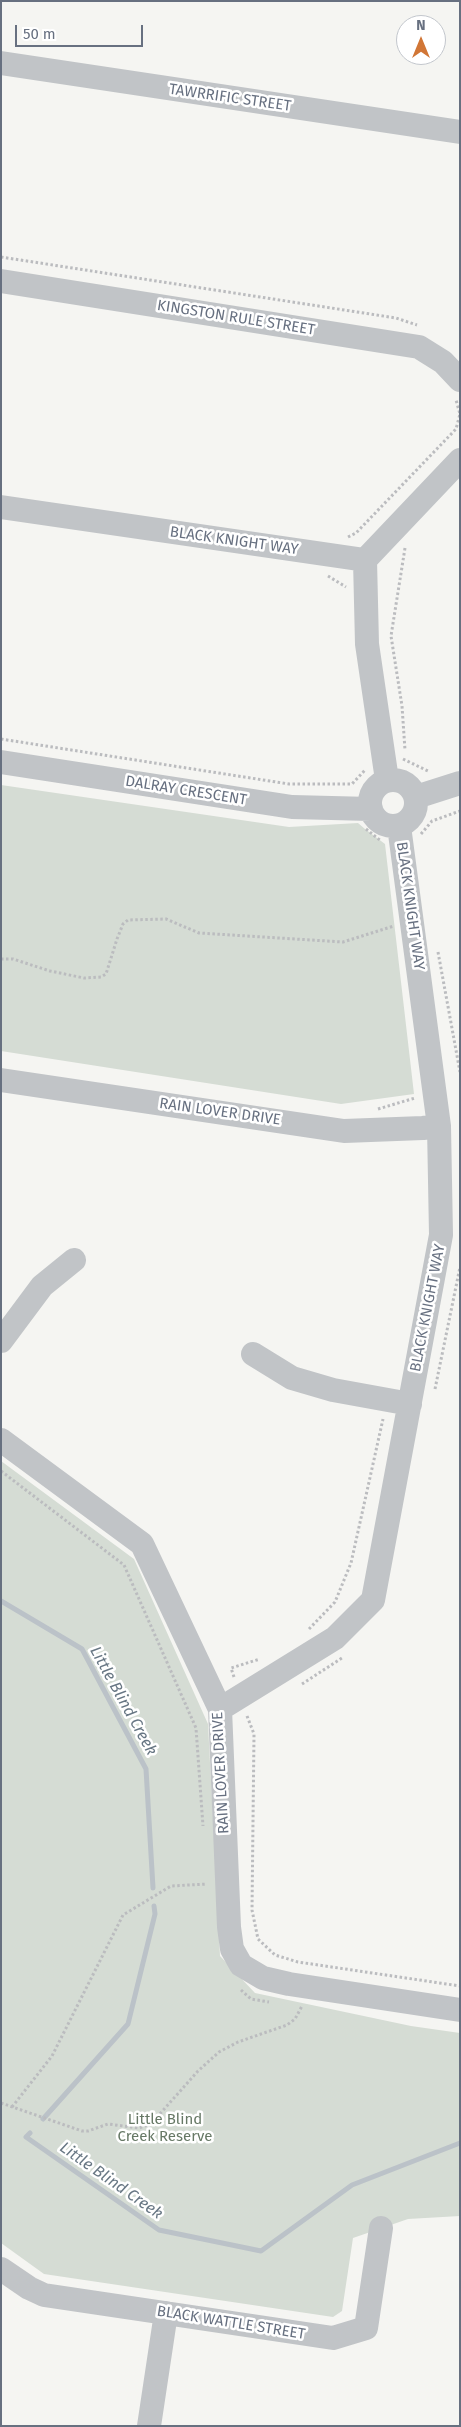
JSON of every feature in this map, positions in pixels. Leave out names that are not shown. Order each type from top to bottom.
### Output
[{"type":"street","name":"TAWRRIFIC STREET","points":[[1,63],[460,132]]},
{"type":"street","name":"KINGSTON RULE STREET","points":[[1,281],[419,347],[443,362],[457,388]]},
{"type":"street","points":[[392,767],[372,794],[371,809],[378,821],[391,826],[398,826],[406,823],[415,812],[416,797],[413,790],[402,781],[392,767],[367,644],[365,560],[460,460]]},
{"type":"street","name":"BLACK KNIGHT WAY","points":[[1,507],[365,560]]},
{"type":"street","name":"DALRAY CRESCENT","points":[[1,762],[292,807],[371,809]]},
{"type":"street","points":[[416,797],[460,783]]},
{"type":"street","name":"BLACK KNIGHT WAY","points":[[220,1709],[335,1638],[373,1600],[399,1402],[442,1235],[398,826]]},
{"type":"street","name":"RAIN LOVER DRIVE","points":[[1,1080],[344,1131],[431,1127]]},
{"type":"street","points":[[1,1341],[42,1286],[74,1260]]},
{"type":"street","points":[[254,1354],[292,1378],[333,1390],[399,1402]]},
{"type":"street","name":"RAIN LOVER DRIVE","points":[[1,1440],[142,1544],[220,1709],[228,1927],[232,1949],[241,1965],[263,1978],[289,1984],[460,2010]]},
{"type":"street","name":"BLACK WATTLE STREET","points":[[1,2269],[29,2288],[44,2295],[333,2338],[366,2328],[381,2228]]},
{"type":"street","points":[[149,2426],[166,2313]]},
{"type":"path","points":[[1,257],[396,318],[425,327]]},
{"type":"path","points":[[339,537],[347,538],[356,533],[456,429],[460,414],[457,402],[457,388]]},
{"type":"path","points":[[392,767],[402,706],[391,636],[405,544]]},
{"type":"path","points":[[325,574],[350,590]]},
{"type":"path","points":[[1,738],[289,784],[352,784],[367,767],[392,767],[426,771],[434,769]]},
{"type":"path","points":[[1,959],[13,960],[50,971],[84,978],[101,977],[106,974],[123,924],[128,920],[166,919],[199,933],[343,942],[396,925],[398,934]]},
{"type":"path","points":[[419,1097],[431,1127]]},
{"type":"path","points":[[304,1634],[335,1602],[351,1563],[373,1457],[399,1402]]},
{"type":"path","points":[[262,1659],[231,1668],[254,1734],[252,1910],[258,1939],[275,1955],[298,1962],[460,1986]]},
{"type":"path","points":[[12,2107],[52,2056],[123,1915],[171,1886],[207,1884]]},
{"type":"path","points":[[1,2103],[82,2131],[88,2131],[108,2124],[131,2128],[148,2125],[219,2052],[238,2042],[287,2025],[295,2019],[302,2006]]},
{"type":"green space","points":[[1,785],[289,827],[358,823],[385,844],[414,1094],[341,1104],[1,1051]]},
{"type":"green space","name":"Little Blind Creek Reserve","points":[[1,1461],[134,1559],[208,1724],[220,1956],[255,1993],[411,2026],[460,2033],[460,2216],[408,2219],[353,2238],[342,2311],[333,2317],[44,2274],[1,2243]]},
{"type":"waterway","name":"Little Blind Creek","points":[[1,1601],[82,1649],[146,1769],[153,1888]]},
{"type":"waterway","name":"Little Blind Creek","points":[[43,2119],[128,2024],[155,1914],[154,1906]]},
{"type":"waterway","name":"Little Blind Creek","points":[[30,2133],[26,2137],[159,2230],[261,2251],[352,2185],[460,2143]]}]
